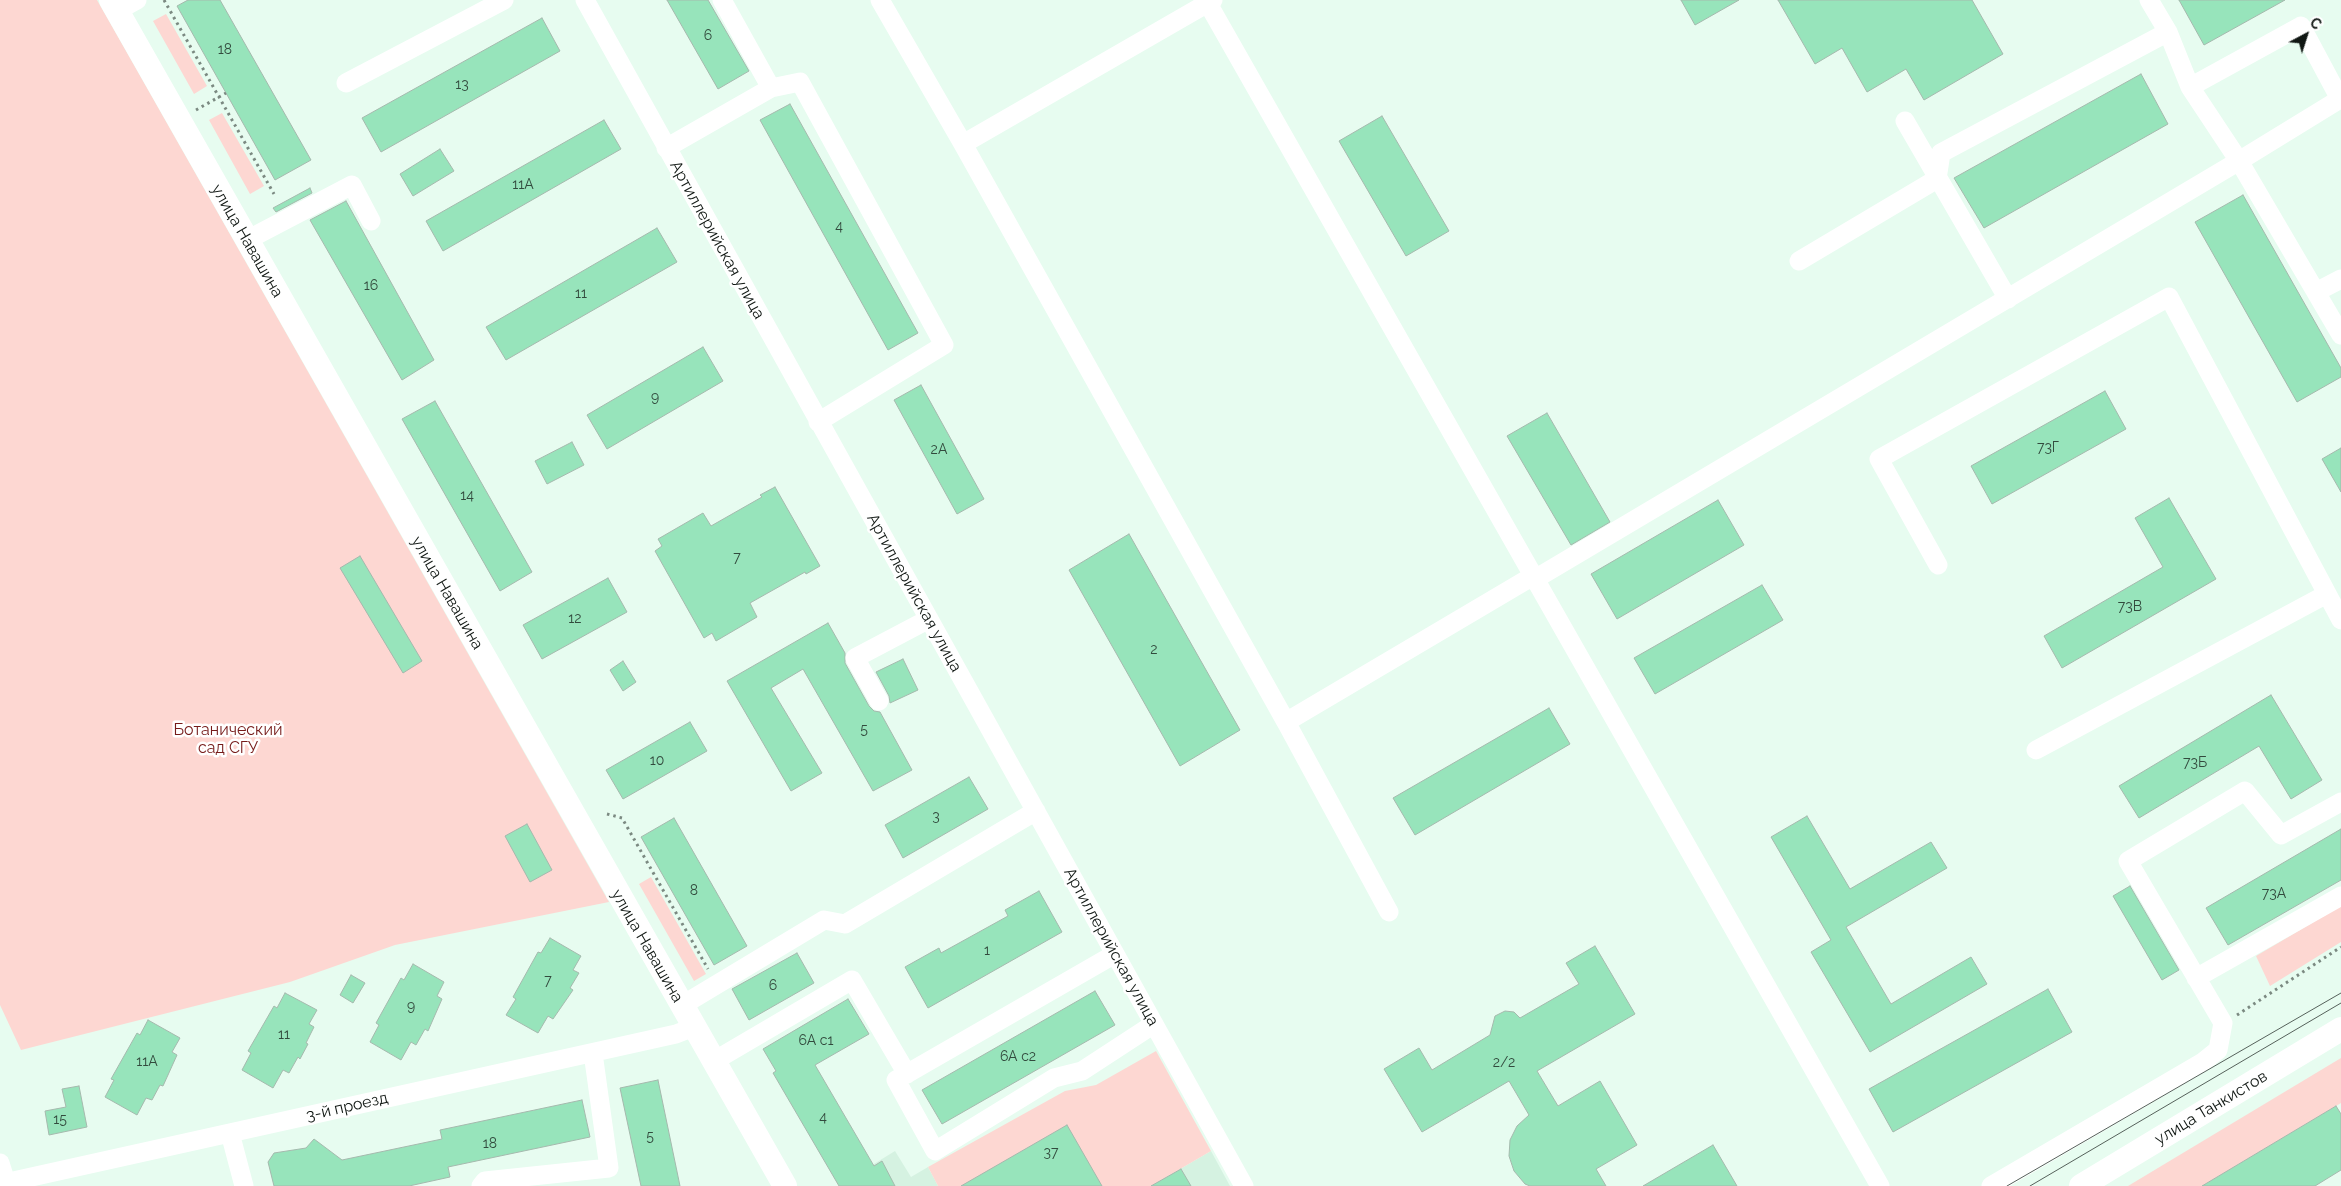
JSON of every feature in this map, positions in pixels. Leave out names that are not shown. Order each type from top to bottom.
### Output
[{"type":"main road","name":"улица Навашина","points":[[121,4],[247,240],[785,1186]]},
{"type":"main road","name":"улица Танкистов","points":[[2081,1186],[2341,1029]]},
{"type":"street","points":[[346,83],[504,0]]},
{"type":"street","name":"Артиллерийская улица","points":[[585,0],[1244,1186]]},
{"type":"street","points":[[722,0],[771,88]]},
{"type":"street","points":[[880,0],[963,144],[1286,722],[1389,912]]},
{"type":"street","points":[[2149,0],[2168,32],[2190,87],[2239,161],[2341,335]]},
{"type":"street","points":[[963,144],[1209,1],[1880,1186]]},
{"type":"street","points":[[1286,722],[2008,299],[2340,99],[2301,26],[2190,87]]},
{"type":"street","points":[[1938,179],[1941,153],[2168,32]]},
{"type":"street","points":[[666,148],[771,88],[800,82],[944,345],[818,422]]},
{"type":"street","points":[[1905,121],[2008,299]]},
{"type":"street","points":[[1799,261],[1938,179]]},
{"type":"street","points":[[247,240],[352,185],[371,222]]},
{"type":"street","points":[[2316,292],[2341,278]]},
{"type":"street","points":[[1938,565],[1879,459],[2169,297],[2341,620]]},
{"type":"street","points":[[2036,750],[2327,594]]},
{"type":"street","points":[[879,701],[855,658],[929,619]]},
{"type":"street","points":[[1991,1186],[2203,1062],[2218,1050],[2223,1023],[2128,861],[2245,791],[2281,835],[2341,802]]},
{"type":"street","points":[[681,1006],[824,920],[845,924],[1036,811]]},
{"type":"street","points":[[2196,978],[2341,896]]},
{"type":"street","points":[[1116,954],[896,1080],[935,1151],[1054,1078],[1082,1071],[1154,1024]]},
{"type":"street","points":[[714,1061],[852,980],[907,1074]]},
{"type":"street","name":"3-й проезд","points":[[3,1183],[593,1053],[676,1034],[694,1027]]},
{"type":"street","points":[[481,1186],[485,1182],[609,1168],[593,1053]]},
{"type":"street","points":[[230,1133],[244,1186]]},
{"type":"street","points":[[0,1163],[3,1183]]},
{"type":"path","points":[[164,0],[274,194]]},
{"type":"path","points":[[195,110],[226,93]]},
{"type":"path","points":[[607,814],[622,818],[712,976]]},
{"type":"path","points":[[2223,1023],[2341,947]]},
{"type":"shaded area","points":[[895,1151],[911,1177],[928,1167],[938,1186],[838,1186]]},
{"type":"shaded area","points":[[1211,1151],[1230,1186],[1151,1186]]},
{"type":"green space","name":"Ботанический сад СГУ","points":[[0,0],[97,0],[609,902],[395,945],[290,982],[21,1050],[0,1005]]},
{"type":"green space","points":[[166,14],[207,86],[194,94],[153,21]]},
{"type":"green space","points":[[222,113],[264,186],[250,194],[209,120]]},
{"type":"green space","points":[[651,877],[706,974],[694,981],[639,884]]},
{"type":"green space","points":[[2341,906],[2341,942],[2270,986],[2256,956]]},
{"type":"green space","points":[[1156,1051],[1211,1151],[1151,1186],[938,1186],[928,1167],[1065,1091],[1096,1085]]},
{"type":"green space","points":[[2341,1058],[2341,1103],[2202,1186],[2128,1186]]},
{"type":"building","points":[[188,0],[220,0],[311,160],[275,180],[177,6]]},
{"type":"building","points":[[667,0],[708,0],[749,71],[718,89]]},
{"type":"building","points":[[1681,0],[1739,0],[1695,25]]},
{"type":"building","points":[[1778,0],[1972,0],[2003,54],[1924,100],[1906,69],[1867,92],[1842,48],[1815,64]]},
{"type":"building","points":[[2179,0],[2285,0],[2204,45]]},
{"type":"building","points":[[542,18],[560,51],[381,152],[362,118]]},
{"type":"building","points":[[2141,74],[2168,124],[1984,228],[1954,178]]},
{"type":"building","points":[[790,104],[918,333],[888,350],[760,120]]},
{"type":"building","points":[[1382,116],[1449,231],[1406,256],[1339,141]]},
{"type":"building","points":[[604,120],[621,149],[443,251],[426,221]]},
{"type":"building","points":[[440,149],[454,171],[413,196],[400,174]]},
{"type":"building","points":[[310,188],[312,193],[276,212],[273,208]]},
{"type":"building","points":[[2243,195],[2341,368],[2341,377],[2297,402],[2195,222]]},
{"type":"building","points":[[346,201],[434,360],[402,380],[310,220]]},
{"type":"building","points":[[657,228],[677,262],[506,360],[486,327]]},
{"type":"building","points":[[703,347],[723,381],[607,449],[587,415]]},
{"type":"building","points":[[921,385],[984,499],[957,514],[894,400]]},
{"type":"building","points":[[2105,391],[2126,429],[1992,504],[1971,466]]},
{"type":"building","points":[[435,401],[532,572],[500,591],[402,419]]},
{"type":"building","points":[[1547,413],[1610,522],[1571,545],[1507,436]]},
{"type":"building","points":[[572,442],[584,465],[547,484],[535,461]]},
{"type":"building","points":[[2341,448],[2341,492],[2322,459]]},
{"type":"building","points":[[775,487],[820,566],[806,574],[805,572],[750,603],[757,617],[716,641],[712,633],[704,638],[655,551],[662,546],[658,539],[703,513],[711,526],[762,497],[760,495]]},
{"type":"building","points":[[2169,498],[2216,579],[2062,668],[2044,636],[2163,567],[2135,518]]},
{"type":"building","points":[[1718,500],[1744,545],[1617,619],[1591,574]]},
{"type":"building","points":[[1129,534],[1240,730],[1180,766],[1069,570]]},
{"type":"building","points":[[360,556],[422,661],[403,673],[340,568]]},
{"type":"building","points":[[608,578],[627,612],[542,659],[523,625]]},
{"type":"building","points":[[1762,585],[1783,620],[1655,694],[1634,658]]},
{"type":"building","points":[[828,623],[845,653],[845,663],[869,706],[874,711],[880,712],[912,770],[873,791],[803,669],[771,688],[822,773],[791,791],[727,681]]},
{"type":"building","points":[[903,659],[918,690],[890,703],[889,696],[876,672]]},
{"type":"building","points":[[623,661],[636,682],[623,691],[610,670]]},
{"type":"building","points":[[2271,695],[2322,780],[2291,799],[2259,746],[2139,818],[2119,786]]},
{"type":"building","points":[[1549,708],[1570,744],[1415,835],[1393,798]]},
{"type":"building","points":[[690,722],[707,751],[623,799],[606,770]]},
{"type":"building","points":[[969,777],[988,809],[903,858],[885,825]]},
{"type":"building","points":[[1807,816],[1850,889],[1931,842],[1947,868],[1846,927],[1891,1004],[1971,957],[1987,984],[1870,1052],[1811,952],[1831,940],[1771,837]]},
{"type":"building","points":[[674,818],[747,946],[714,965],[641,837]]},
{"type":"building","points":[[527,824],[552,870],[530,882],[505,836]]},
{"type":"building","points":[[2341,829],[2341,880],[2228,945],[2206,908]]},
{"type":"building","points":[[2130,886],[2179,970],[2162,980],[2113,896]]},
{"type":"building","points":[[1039,891],[1062,932],[928,1008],[905,967],[939,948],[941,953],[1008,916],[1005,910]]},
{"type":"building","points":[[550,938],[581,956],[573,970],[579,973],[570,988],[573,990],[553,1019],[548,1016],[538,1033],[506,1015],[516,999],[513,997],[538,952],[541,953]]},
{"type":"building","points":[[1595,946],[1635,1014],[1537,1071],[1558,1106],[1600,1081],[1637,1145],[1596,1169],[1606,1186],[1530,1186],[1525,1184],[1514,1171],[1509,1156],[1510,1140],[1517,1126],[1529,1115],[1509,1081],[1422,1132],[1384,1069],[1419,1048],[1432,1070],[1490,1035],[1495,1016],[1505,1011],[1514,1012],[1520,1018],[1579,984],[1566,963]]},
{"type":"building","points":[[797,953],[814,983],[749,1020],[732,989]]},
{"type":"building","points":[[413,964],[444,982],[437,996],[442,999],[428,1031],[425,1029],[416,1045],[411,1042],[401,1060],[370,1042],[379,1025],[376,1023],[401,978],[404,980]]},
{"type":"building","points":[[351,975],[365,983],[353,1003],[340,995]]},
{"type":"building","points":[[2048,989],[2072,1032],[1893,1132],[1869,1089]]},
{"type":"building","points":[[1095,991],[1115,1025],[942,1124],[922,1090]]},
{"type":"building","points":[[285,993],[317,1010],[309,1024],[314,1027],[300,1059],[298,1057],[289,1073],[283,1070],[273,1088],[242,1070],[251,1053],[248,1051],[274,1006],[277,1008]]},
{"type":"building","points":[[848,999],[869,1034],[815,1065],[874,1166],[882,1161],[895,1186],[839,1186],[773,1073],[776,1071],[763,1049]]},
{"type":"building","points":[[148,1020],[180,1038],[172,1052],[177,1055],[163,1086],[160,1085],[152,1100],[146,1098],[137,1115],[105,1097],[114,1080],[111,1079],[137,1033],[140,1035]]},
{"type":"building","points":[[658,1080],[680,1186],[641,1186],[620,1088]]},
{"type":"building","points":[[79,1086],[87,1127],[49,1135],[45,1111],[66,1107],[62,1089]]},
{"type":"building","points":[[582,1100],[590,1137],[448,1167],[450,1177],[409,1186],[274,1186],[268,1162],[274,1153],[306,1148],[314,1139],[342,1160],[442,1139],[440,1130]]},
{"type":"building","points":[[2336,1106],[2341,1114],[2341,1170],[2315,1186],[2202,1186]]},
{"type":"building","points":[[1067,1125],[1102,1186],[961,1186]]},
{"type":"building","points":[[1713,1145],[1737,1186],[1643,1186]]},
{"type":"building","points":[[1181,1169],[1191,1186],[1151,1186]]},
{"type":"tram line","points":[[2007,1186],[2341,993]]},
{"type":"tram line","points":[[2030,1186],[2341,1003]]}]
